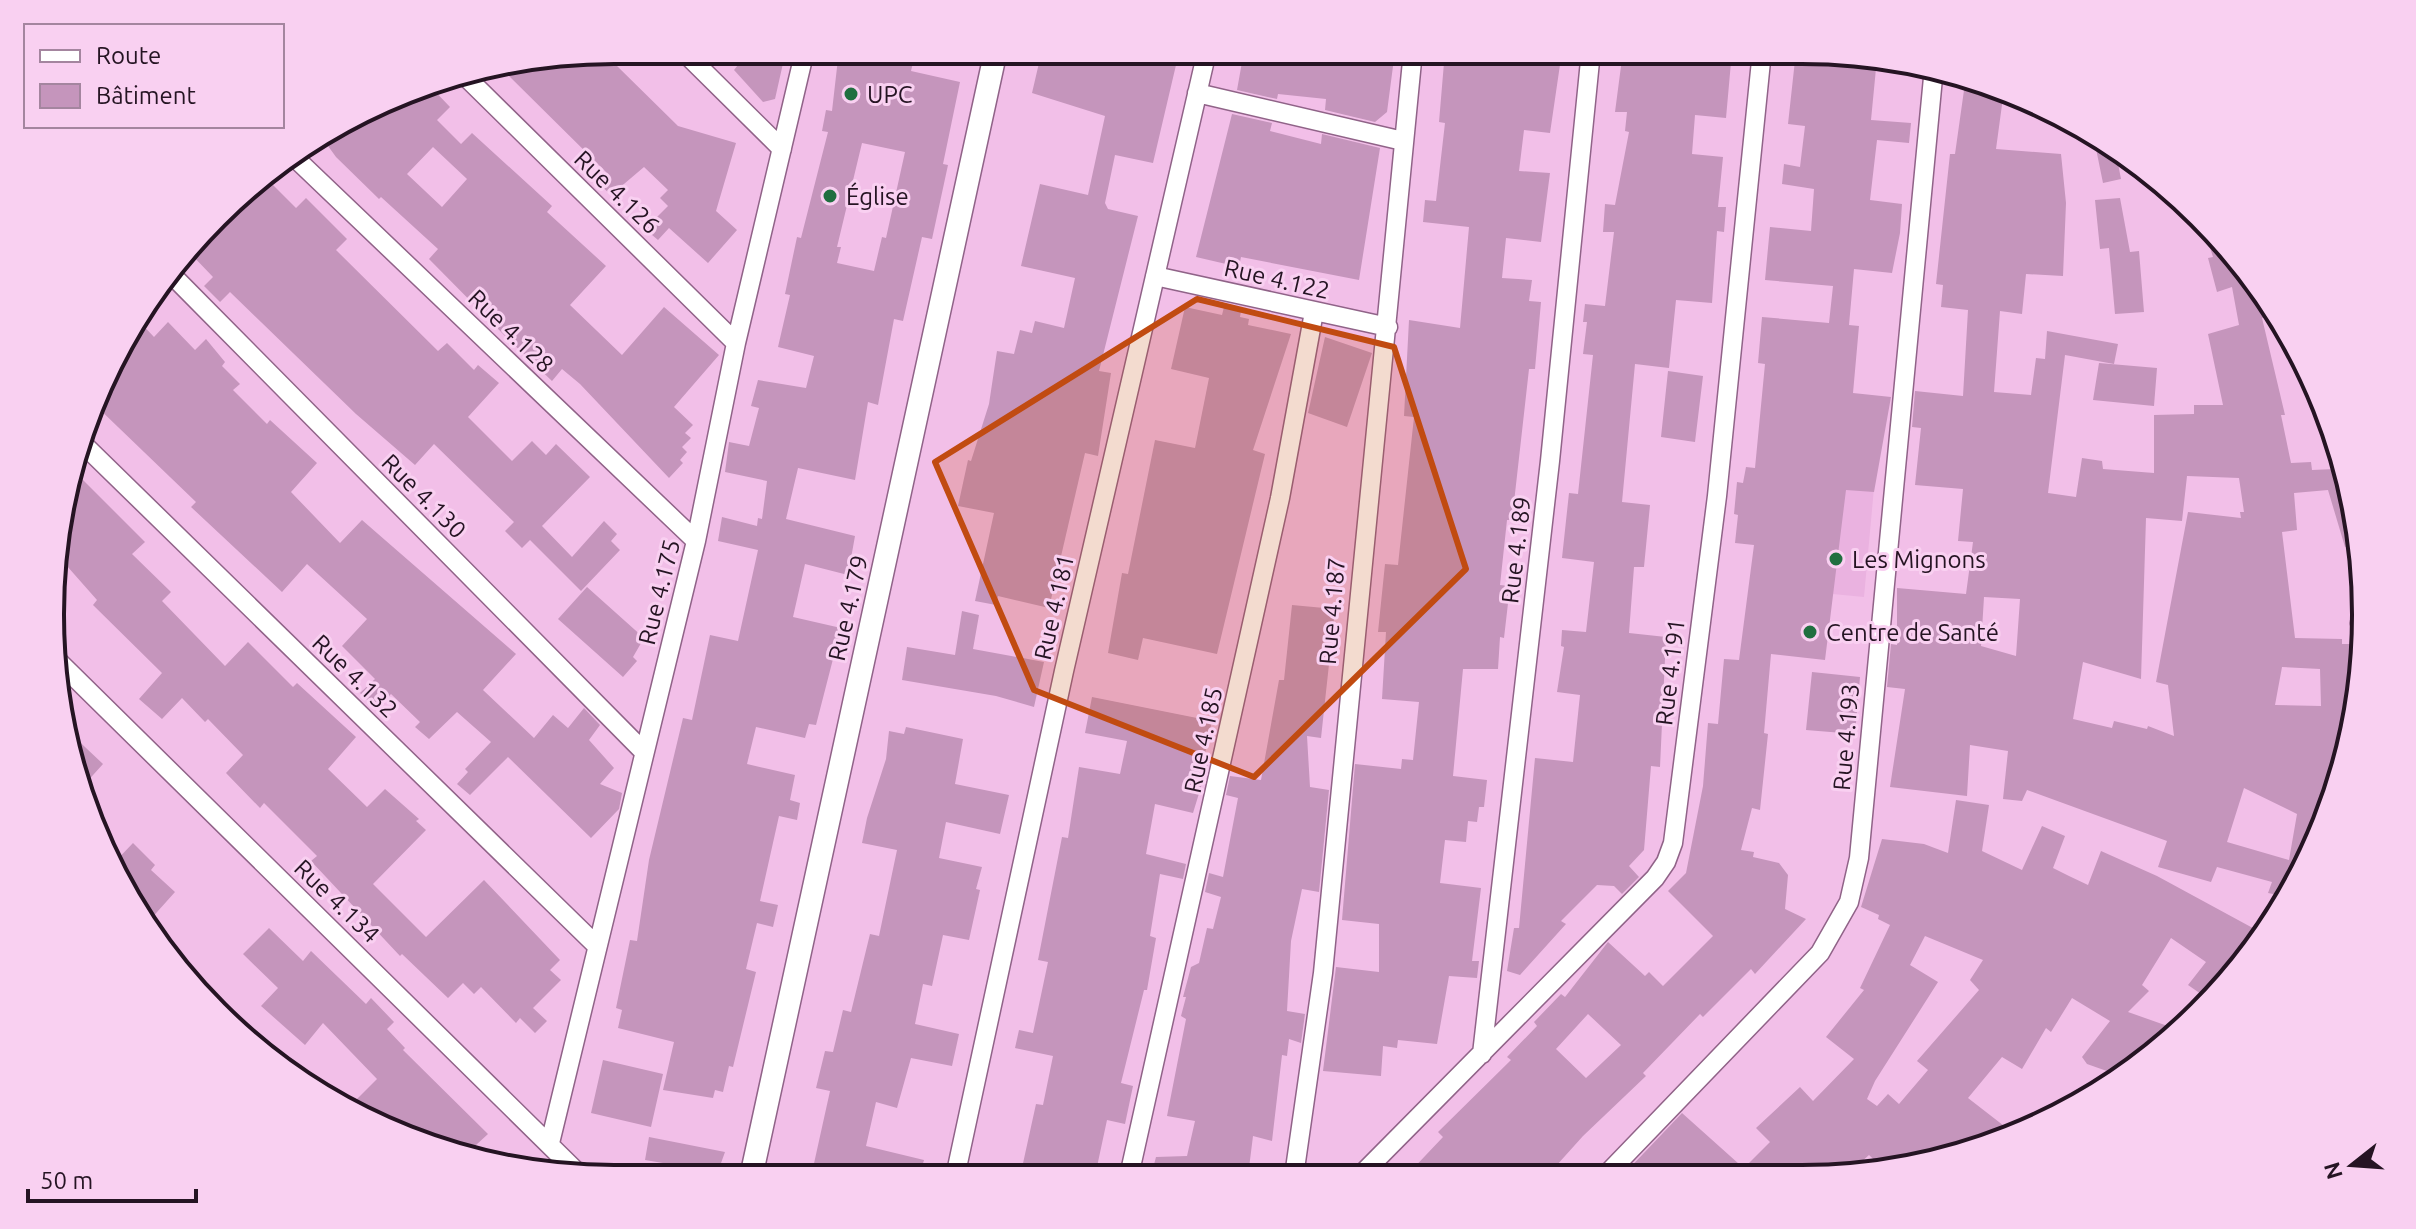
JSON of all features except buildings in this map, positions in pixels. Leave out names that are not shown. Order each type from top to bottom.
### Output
[{"type":"street","points":[[696,64],[782,149]]},
{"type":"street","name":"Rue 4.175","points":[[550,1143],[696,541],[736,343],[802,64]]},
{"type":"street","name":"Rue 4.179","points":[[754,1165],[993,64]]},
{"type":"street","name":"Rue 4.181","points":[[958,1165],[1064,671],[1204,64]]},
{"type":"street","name":"Rue 4.187","points":[[1296,1165],[1323,973],[1412,64]]},
{"type":"street","name":"Rue 4.189","points":[[1482,1054],[1550,461],[1590,64]]},
{"type":"street","name":"Rue 4.191","points":[[1371,1165],[1655,878],[1666,862],[1673,843],[1717,496],[1761,64]]},
{"type":"street","name":"Rue 4.193","points":[[1616,1165],[1820,953],[1849,902],[1859,858],[1933,80]]},
{"type":"street","name":"Rue 4.126","points":[[472,83],[736,343]]},
{"type":"street","points":[[1197,93],[1403,141]]},
{"type":"street","name":"Rue 4.128","points":[[300,163],[696,541]]},
{"type":"street","name":"Rue 4.122","points":[[1155,276],[1388,327]]},
{"type":"street","name":"Rue 4.130","points":[[177,280],[644,752]]},
{"type":"street","name":"Rue 4.185","points":[[1131,1165],[1277,513],[1314,312]]},
{"type":"street","name":"Rue 4.132","points":[[89,450],[597,946]]},
{"type":"street","name":"Rue 4.134","points":[[67,670],[569,1163]]},
{"type":"highlighted area","points":[[1197,299],[1394,347],[1466,569],[1254,777],[1034,690],[935,462]]},
{"type":"shaded area","name":"Les Mignons","points":[[1814,460],[1876,466],[1864,597],[1801,591]]},
{"type":"place","name":"UPC","points":[[851,94]]},
{"type":"place","name":"Église","points":[[830,196]]},
{"type":"place","name":"Les Mignons","points":[[1836,559]]},
{"type":"place","name":"Centre de Santé","points":[[1810,632]]}]
